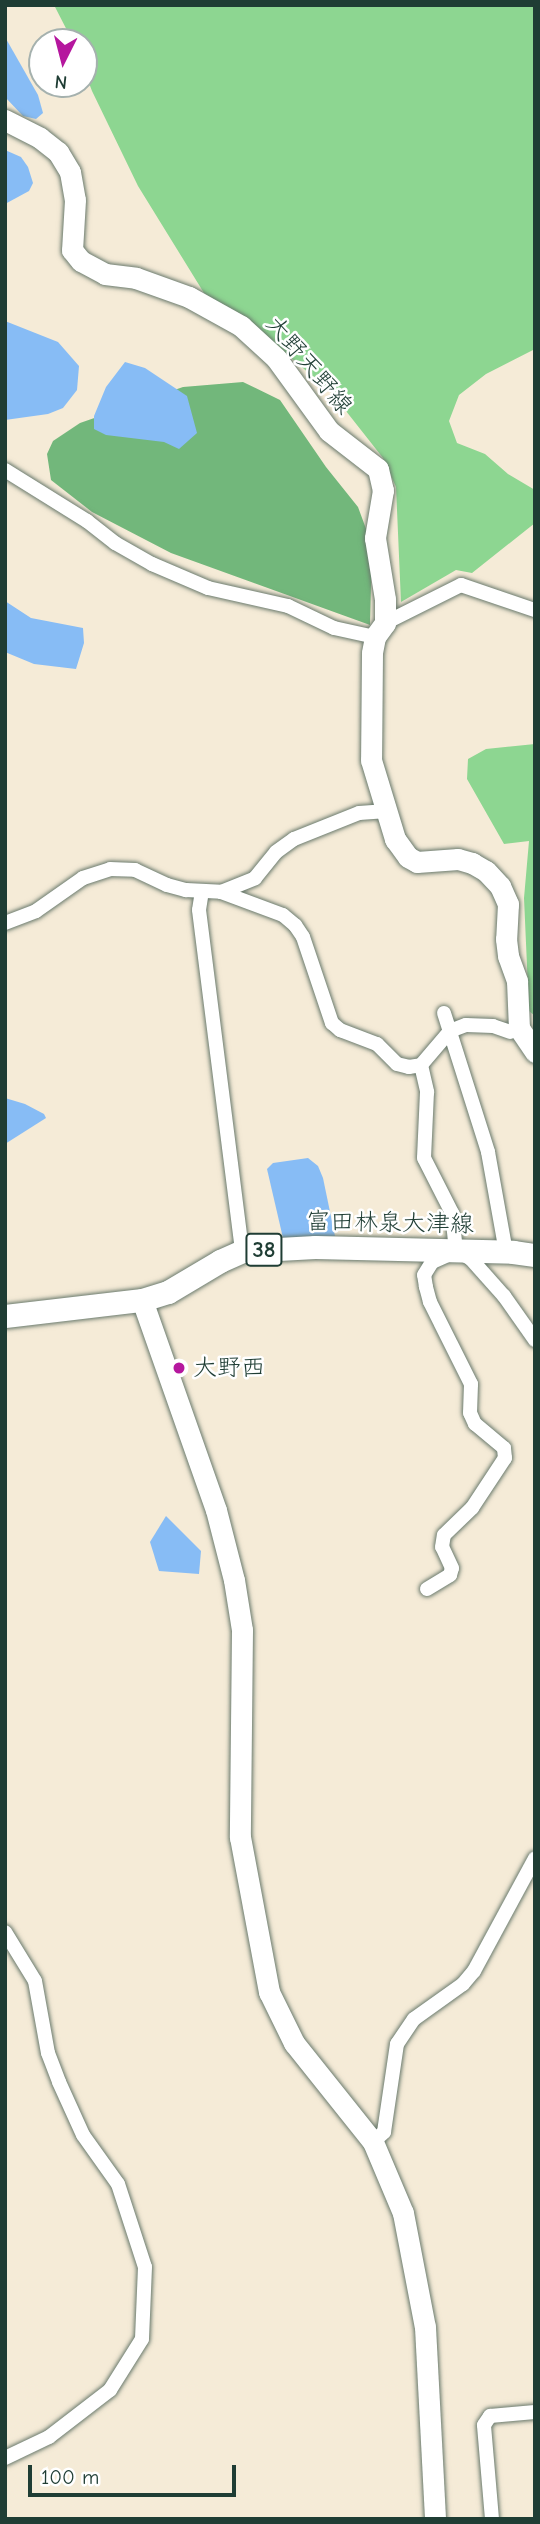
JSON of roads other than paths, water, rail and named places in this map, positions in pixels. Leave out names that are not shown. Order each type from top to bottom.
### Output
[{"type":"main road","name":"富田林泉大津線","points":[[5,1316],[142,1300],[167,1292],[242,1251],[315,1247],[456,1250],[535,1255]]},
{"type":"street","name":"大野天野線","points":[[5,120],[40,138],[58,152],[70,172],[75,200],[72,250],[80,261],[105,274],[136,278],[189,297],[241,326],[276,358],[329,431],[378,469],[383,490],[375,538],[385,599],[380,630],[372,653],[371,760],[395,839],[408,857],[417,862],[458,859],[472,863],[486,871],[500,886],[508,904],[506,939],[508,956],[517,981],[519,1028],[535,1052]]},
{"type":"street","points":[[5,470],[87,522],[115,544],[152,564],[208,588],[288,606],[334,628],[380,630],[461,584],[535,610]]},
{"type":"street","points":[[359,813],[378,783]]},
{"type":"street","points":[[221,892],[256,878],[276,852],[294,839],[359,813],[387,811]]},
{"type":"street","points":[[5,923],[36,911],[83,878],[110,869],[135,870],[166,885],[221,892],[283,915],[295,925],[303,937],[332,1023],[340,1030],[377,1044],[397,1065],[421,1065],[450,1031],[466,1025],[493,1026],[510,1032]]},
{"type":"street","points":[[202,891],[200,910],[242,1251]]},
{"type":"street","points":[[444,1013],[488,1152],[506,1252]]},
{"type":"street","points":[[421,1065],[427,1092],[424,1158],[452,1213],[456,1250]]},
{"type":"street","points":[[456,1250],[471,1259],[505,1296],[535,1340]]},
{"type":"street","points":[[427,1589],[450,1575],[452,1568],[442,1548],[444,1535],[472,1508],[505,1458],[503,1448],[475,1424],[470,1413],[471,1384],[429,1302],[424,1275],[432,1262],[456,1250]]},
{"type":"street","points":[[142,1300],[216,1510],[234,1580],[242,1630],[240,1837],[269,1992],[294,2043],[373,2142],[403,2213],[425,2327],[436,2519]]},
{"type":"street","points":[[373,2142],[384,2132],[397,2044],[414,2019],[463,1984],[474,1971],[535,1858]]},
{"type":"street","points":[[5,1933],[35,1981],[48,2053],[58,2082],[83,2135],[118,2184],[145,2267],[142,2339],[110,2390],[49,2437],[5,2458]]},
{"type":"street","points":[[492,2519],[484,2425],[490,2416],[535,2412]]},
{"type":"water","points":[[5,37],[28,77],[28,98],[39,98],[43,113],[36,119],[23,116],[5,97]]},
{"type":"water","points":[[5,150],[21,157],[28,167],[33,183],[29,191],[5,204]]},
{"type":"water","points":[[5,321],[58,342],[79,366],[77,390],[63,408],[48,414],[5,420]]},
{"type":"water","points":[[125,362],[145,368],[187,396],[197,433],[179,449],[164,442],[106,435],[94,429],[94,416],[106,387]]},
{"type":"water","points":[[5,601],[31,618],[83,628],[84,643],[76,669],[34,664],[5,652]]},
{"type":"water","points":[[5,1098],[25,1104],[44,1114],[46,1118],[5,1144]]},
{"type":"water","points":[[308,1158],[318,1166],[323,1178],[335,1236],[283,1238],[267,1169],[273,1163]]},
{"type":"water","points":[[166,1516],[201,1551],[199,1574],[159,1571],[150,1542]]},
{"type":"place","name":"大野西","points":[[179,1368]]}]
